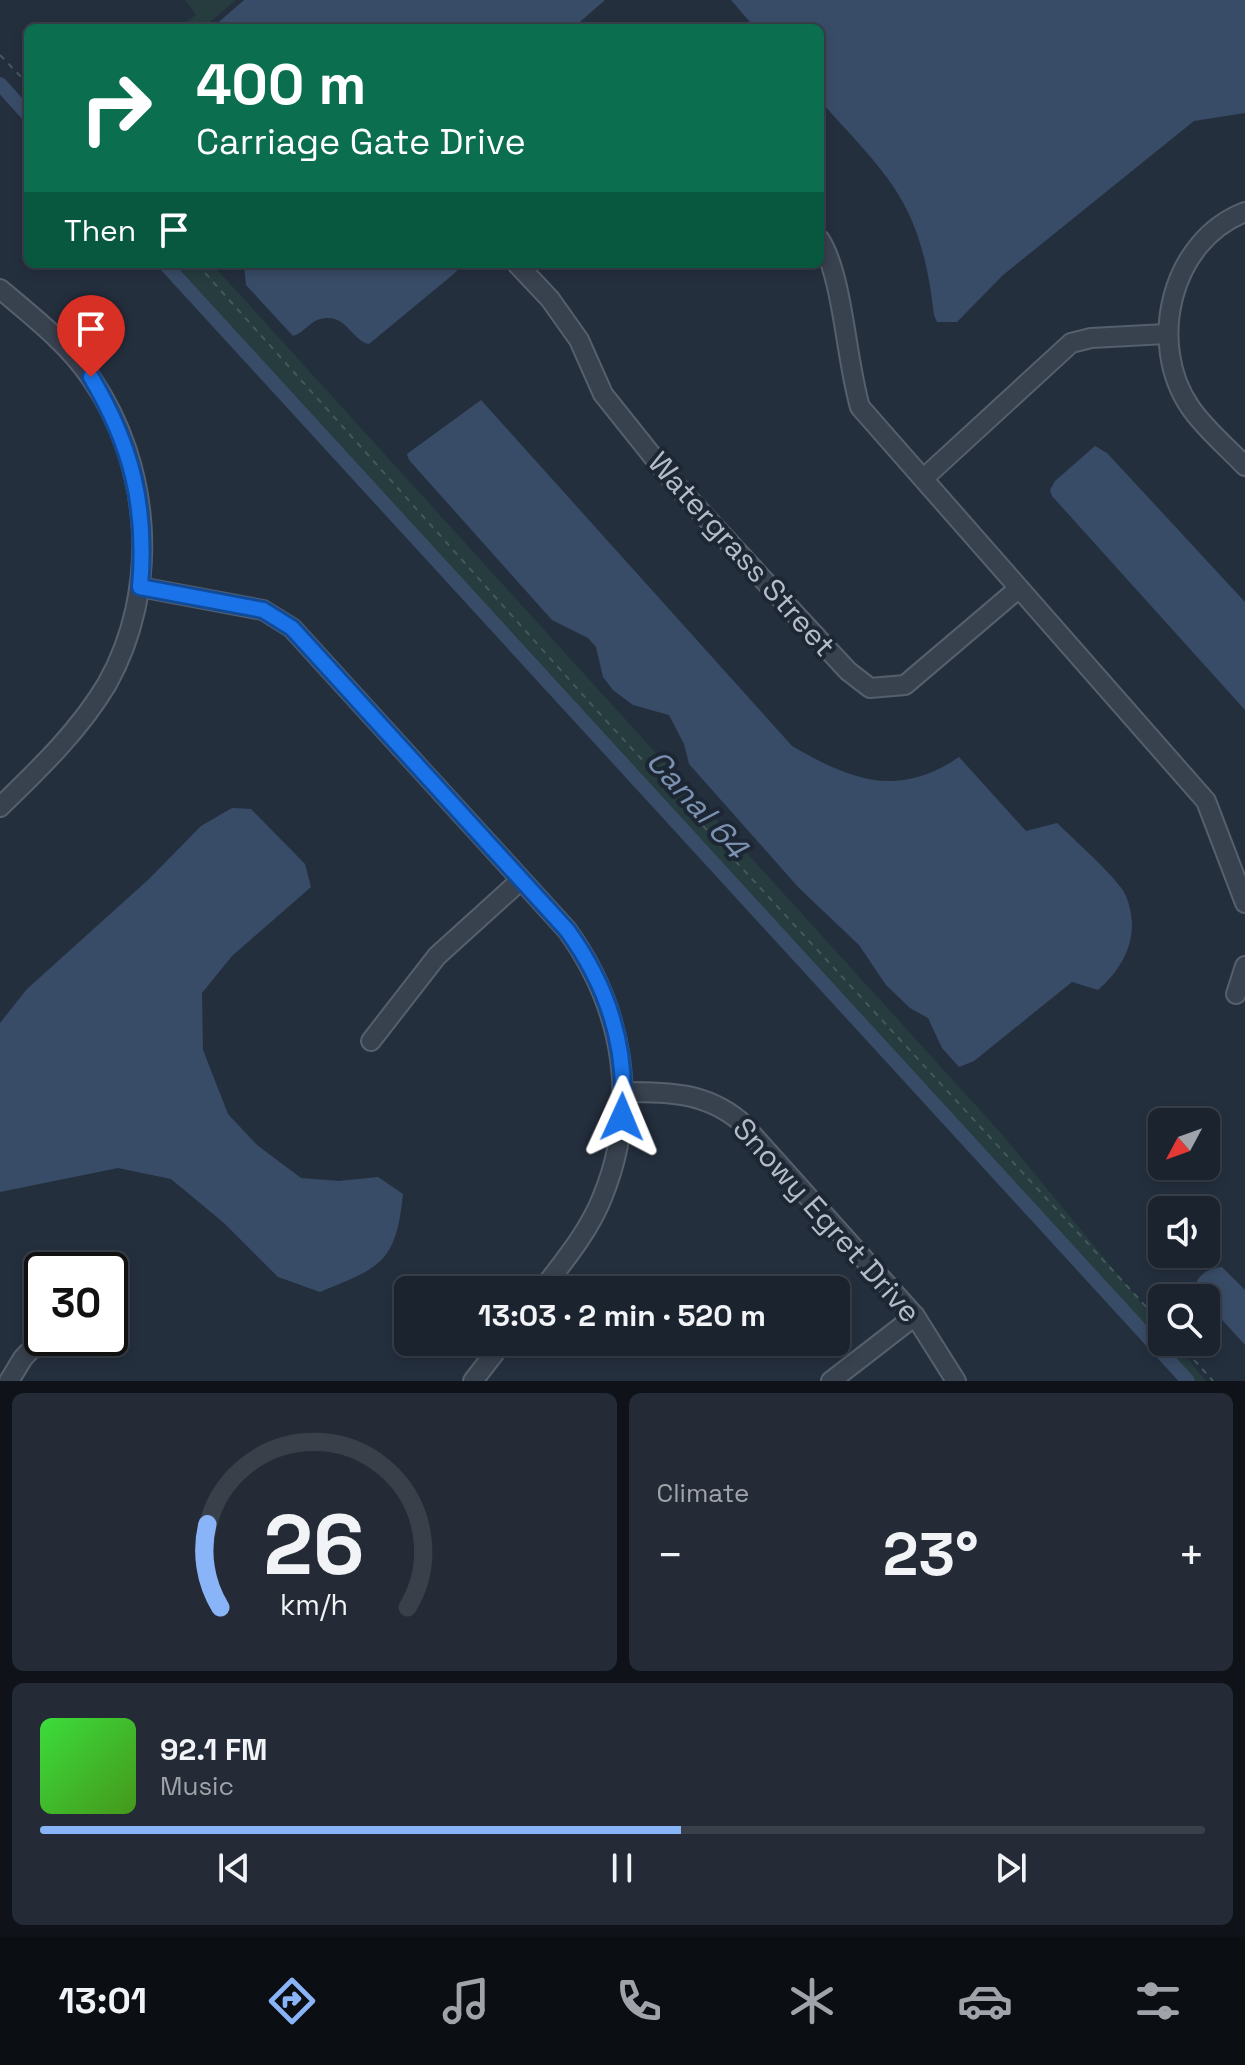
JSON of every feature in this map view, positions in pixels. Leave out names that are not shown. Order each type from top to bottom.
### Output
[{"type":"street","points":[[1245,212],[1210,235],[1192,258],[1174,288],[1166,334],[1174,375],[1190,407],[1245,466]]},
{"type":"street","points":[[824,246],[832,258],[849,369],[860,407],[1206,801],[1245,903]]},
{"type":"street","name":"Watergrass Street","points":[[521,268],[550,299],[579,340],[603,394],[674,483],[848,671],[870,688],[905,685],[1018,589]]},
{"type":"street","points":[[0,289],[64,345],[91,377],[116,420],[132,465],[144,539],[140,587],[121,656],[106,685],[57,751],[0,807]]},
{"type":"street","points":[[924,478],[1071,343],[1091,338],[1166,334]]},
{"type":"street","points":[[140,587],[263,610],[292,628],[521,880],[588,959],[609,1005],[620,1047],[624,1092],[620,1143],[602,1199],[574,1247],[552,1276]]},
{"type":"street","points":[[371,1041],[437,956],[521,880]]},
{"type":"street","points":[[1236,994],[1245,966]]},
{"type":"street","name":"Snowy Egret Drive","points":[[624,1092],[674,1092],[705,1098],[722,1106],[740,1121],[915,1316],[956,1381]]},
{"type":"street","points":[[831,1381],[915,1316]]},
{"type":"street","points":[[9,1381],[25,1356]]},
{"type":"street","points":[[473,1381],[492,1356]]},
{"type":"path","points":[[0,55],[24,80]]},
{"type":"path","points":[[201,268],[600,714],[1148,1309]]},
{"type":"path","points":[[1191,1356],[1213,1381]]},
{"type":"green space","points":[[185,0],[236,0],[208,24],[183,24],[196,15]]},
{"type":"green space","points":[[167,268],[216,268],[1000,1132],[1148,1311],[1148,1340],[982,1151]]},
{"type":"green space","points":[[1162,1356],[1185,1356],[1206,1381],[1184,1381]]},
{"type":"water","points":[[244,0],[605,0],[578,24],[217,24]]},
{"type":"water","points":[[731,0],[1245,0],[1245,113],[1194,121],[1003,275],[957,322],[937,322],[921,245],[899,196],[866,152],[824,105],[824,24],[752,24]]},
{"type":"water","points":[[244,268],[458,268],[369,344],[336,319],[329,318],[316,320],[293,336],[246,285]]},
{"type":"water","points":[[481,400],[792,746],[834,768],[874,780],[915,778],[959,757],[1026,831],[1057,823],[1105,869],[1126,896],[1132,923],[1131,936],[1123,959],[1108,981],[1098,990],[1072,982],[974,1061],[959,1067],[942,1048],[928,1018],[910,1008],[886,985],[859,945],[799,888],[689,764],[684,744],[669,715],[633,705],[613,690],[603,677],[596,647],[588,638],[552,620],[409,460],[407,454]]},
{"type":"water","points":[[1095,446],[1107,453],[1245,602],[1245,710],[1052,496],[1050,490],[1055,481]]},
{"type":"water","points":[[232,808],[251,809],[305,864],[311,887],[232,956],[202,993],[203,1050],[228,1114],[257,1145],[301,1178],[339,1181],[378,1177],[403,1194],[396,1235],[381,1260],[357,1276],[320,1292],[278,1277],[224,1223],[171,1179],[118,1168],[0,1192],[0,1023],[27,989],[149,879],[201,826]]},
{"type":"water","points":[[1220,1267],[1245,1290],[1245,1345],[1220,1318],[1220,1284],[1196,1284],[1204,1273]]},
{"type":"waterway","name":"Canal 64","points":[[0,84],[24,111]]},
{"type":"waterway","name":"Canal 64","points":[[169,268],[1188,1381]]},
{"type":"route","points":[[91,377],[116,420],[132,465],[144,539],[140,587],[263,610],[292,628],[567,930],[588,959],[609,1005],[620,1047],[624,1092],[622,1117]]}]
